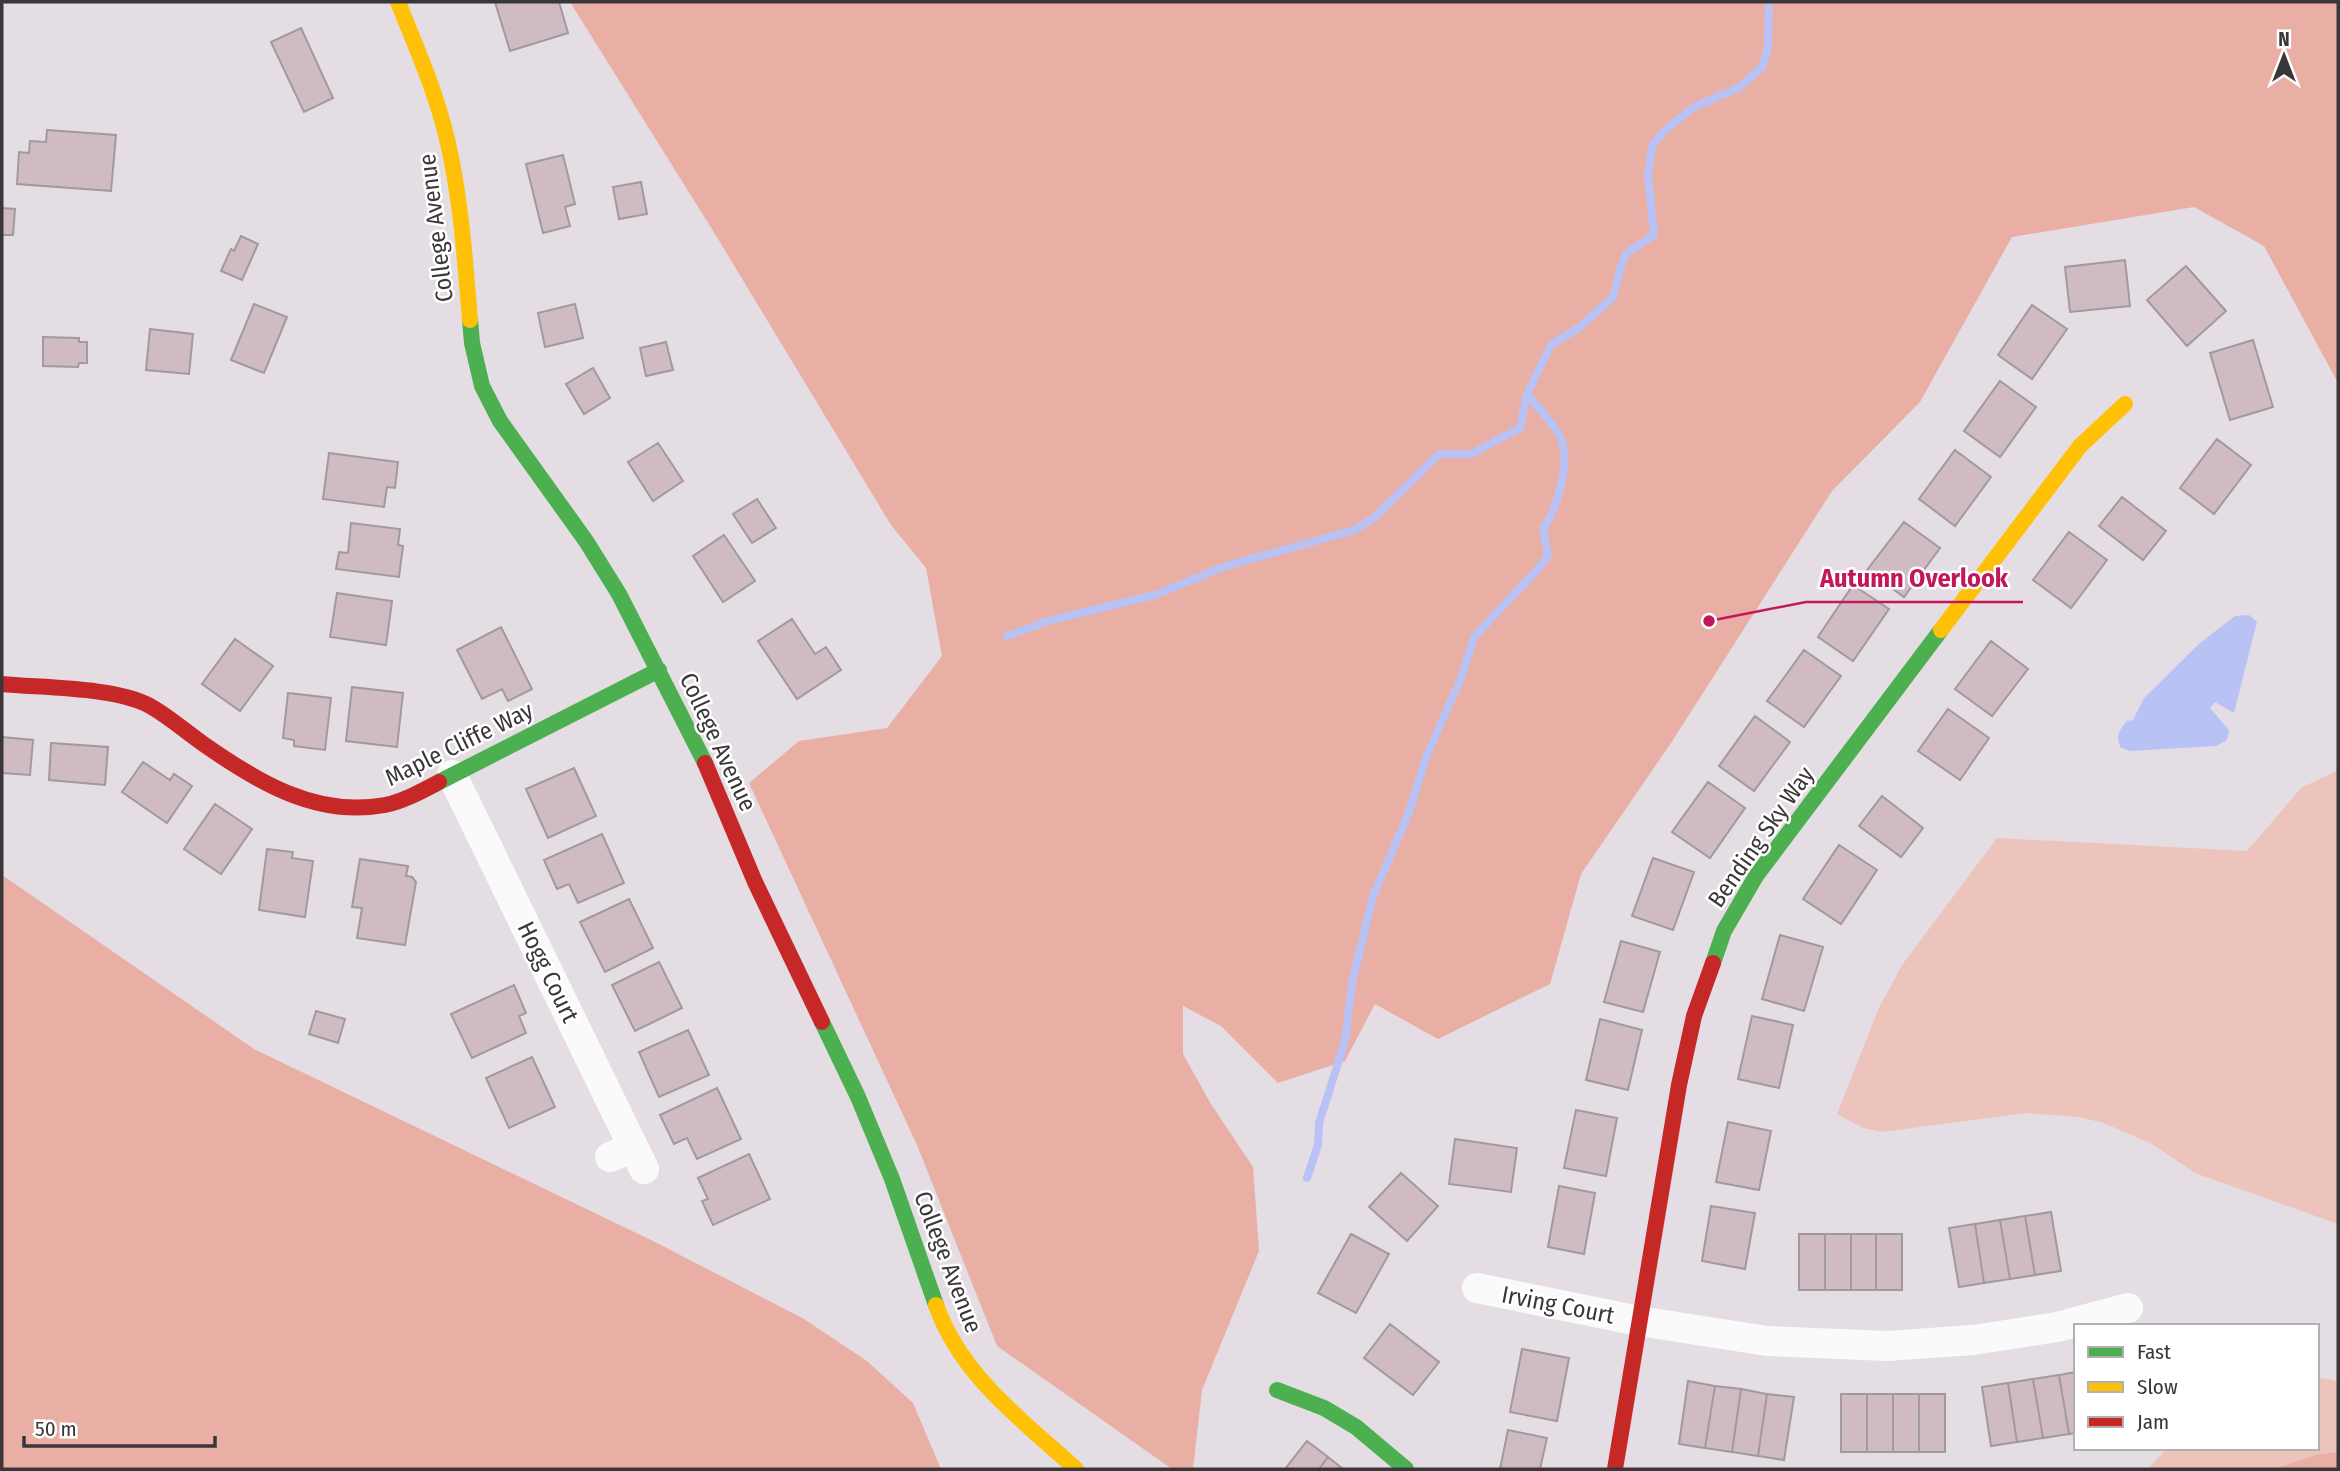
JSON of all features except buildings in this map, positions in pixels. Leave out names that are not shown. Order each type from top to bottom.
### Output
[{"type":"street","name":"College Avenue","points":[[398,2],[424,65],[447,137],[459,198],[472,343],[482,386],[500,421],[586,541],[619,594],[703,759],[755,882],[858,1097],[892,1179],[938,1311],[959,1354],[984,1386],[1076,1469]]},
{"type":"street","name":"Bending Sky Way","points":[[1615,1469],[1679,1085],[1694,1016],[1724,931],[1756,876],[2080,446],[2125,404]]},
{"type":"street","name":"Maple Cliffe Way","points":[[2,684],[117,694],[133,698],[166,716],[246,774],[271,787],[332,805],[384,805],[414,794],[659,670]]},
{"type":"street","name":"Hogg Court","points":[[452,775],[629,1157]]},
{"type":"street","name":"Irving Court","points":[[1477,1288],[1639,1321],[1767,1341],[1887,1346],[1973,1340],[2057,1327],[2128,1308]]},
{"type":"street","points":[[1277,1390],[1324,1408],[1356,1427],[1406,1469]]},
{"type":"shaded area","points":[[570,2],[2338,2],[2338,383],[2264,246],[2194,207],[2012,237],[1920,402],[1832,491],[1671,743],[1581,874],[1550,984],[1438,1039],[1375,1004],[1345,1061],[1278,1083],[1221,1026],[1183,1006],[1183,1054],[1211,1104],[1253,1167],[1259,1251],[1202,1390],[1193,1469],[1172,1469],[997,1346],[917,1145],[749,783],[799,741],[887,728],[942,656],[926,568],[891,525],[715,234]]},
{"type":"shaded area","points":[[2338,770],[2338,1224],[2195,1173],[2152,1144],[2104,1123],[2079,1117],[2026,1113],[1882,1132],[1863,1128],[1837,1114],[1878,1010],[1902,965],[1997,838],[2247,851],[2301,788]]},
{"type":"shaded area","points":[[2,875],[254,1049],[655,1242],[804,1319],[867,1361],[913,1403],[941,1469],[2,1469]]},
{"type":"shaded area","points":[[2319,1377],[2338,1381],[2338,1469],[2148,1469],[2165,1450],[2319,1450]]},
{"type":"shaded area","points":[[2338,1452],[2338,1469],[2274,1469],[2316,1455]]},
{"type":"water","points":[[2249,615],[2257,622],[2234,713],[2215,702],[2210,708],[2229,730],[2227,740],[2216,746],[2131,751],[2121,748],[2118,740],[2120,731],[2127,721],[2133,720],[2144,698],[2200,643],[2235,616]]},
{"type":"waterway","points":[[1007,636],[1048,621],[1155,595],[1223,567],[1354,530],[1374,518],[1439,454],[1471,454],[1520,428],[1527,394],[1551,345],[1581,326],[1613,297],[1627,253],[1654,235],[1648,176],[1652,146],[1663,132],[1692,108],[1740,87],[1762,67],[1768,48],[1769,2]]},
{"type":"waterway","points":[[1307,1178],[1318,1145],[1319,1123],[1345,1041],[1352,983],[1373,896],[1408,815],[1427,755],[1461,678],[1474,637],[1548,556],[1543,529],[1561,486],[1564,449],[1555,428],[1527,394]]},
{"type":"traffic: fast","points":[[470,320],[472,343],[482,386],[500,421],[586,541],[619,594],[705,763]]},
{"type":"traffic: fast","points":[[1713,963],[1724,931],[1756,876],[1941,630]]},
{"type":"traffic: fast","points":[[439,782],[659,670]]},
{"type":"traffic: fast","points":[[822,1022],[858,1097],[892,1179],[936,1305]]},
{"type":"traffic: fast","points":[[1277,1390],[1324,1408],[1356,1427],[1406,1469]]},
{"type":"traffic: slow","points":[[398,2],[431,87],[452,161],[470,320]]},
{"type":"traffic: slow","points":[[1941,630],[2080,446],[2125,404]]},
{"type":"traffic: slow","points":[[936,1305],[961,1354],[977,1375],[1015,1414],[1076,1469]]},
{"type":"traffic: jam","points":[[2,684],[99,692],[136,700],[157,710],[244,771],[265,783],[311,801],[360,808],[385,805],[439,782]]},
{"type":"traffic: jam","points":[[705,763],[755,882],[822,1022]]},
{"type":"traffic: jam","points":[[1615,1469],[1679,1085],[1694,1016],[1713,963]]},
{"type":"place","name":"Autumn Overlook","points":[[1709,621]]}]
